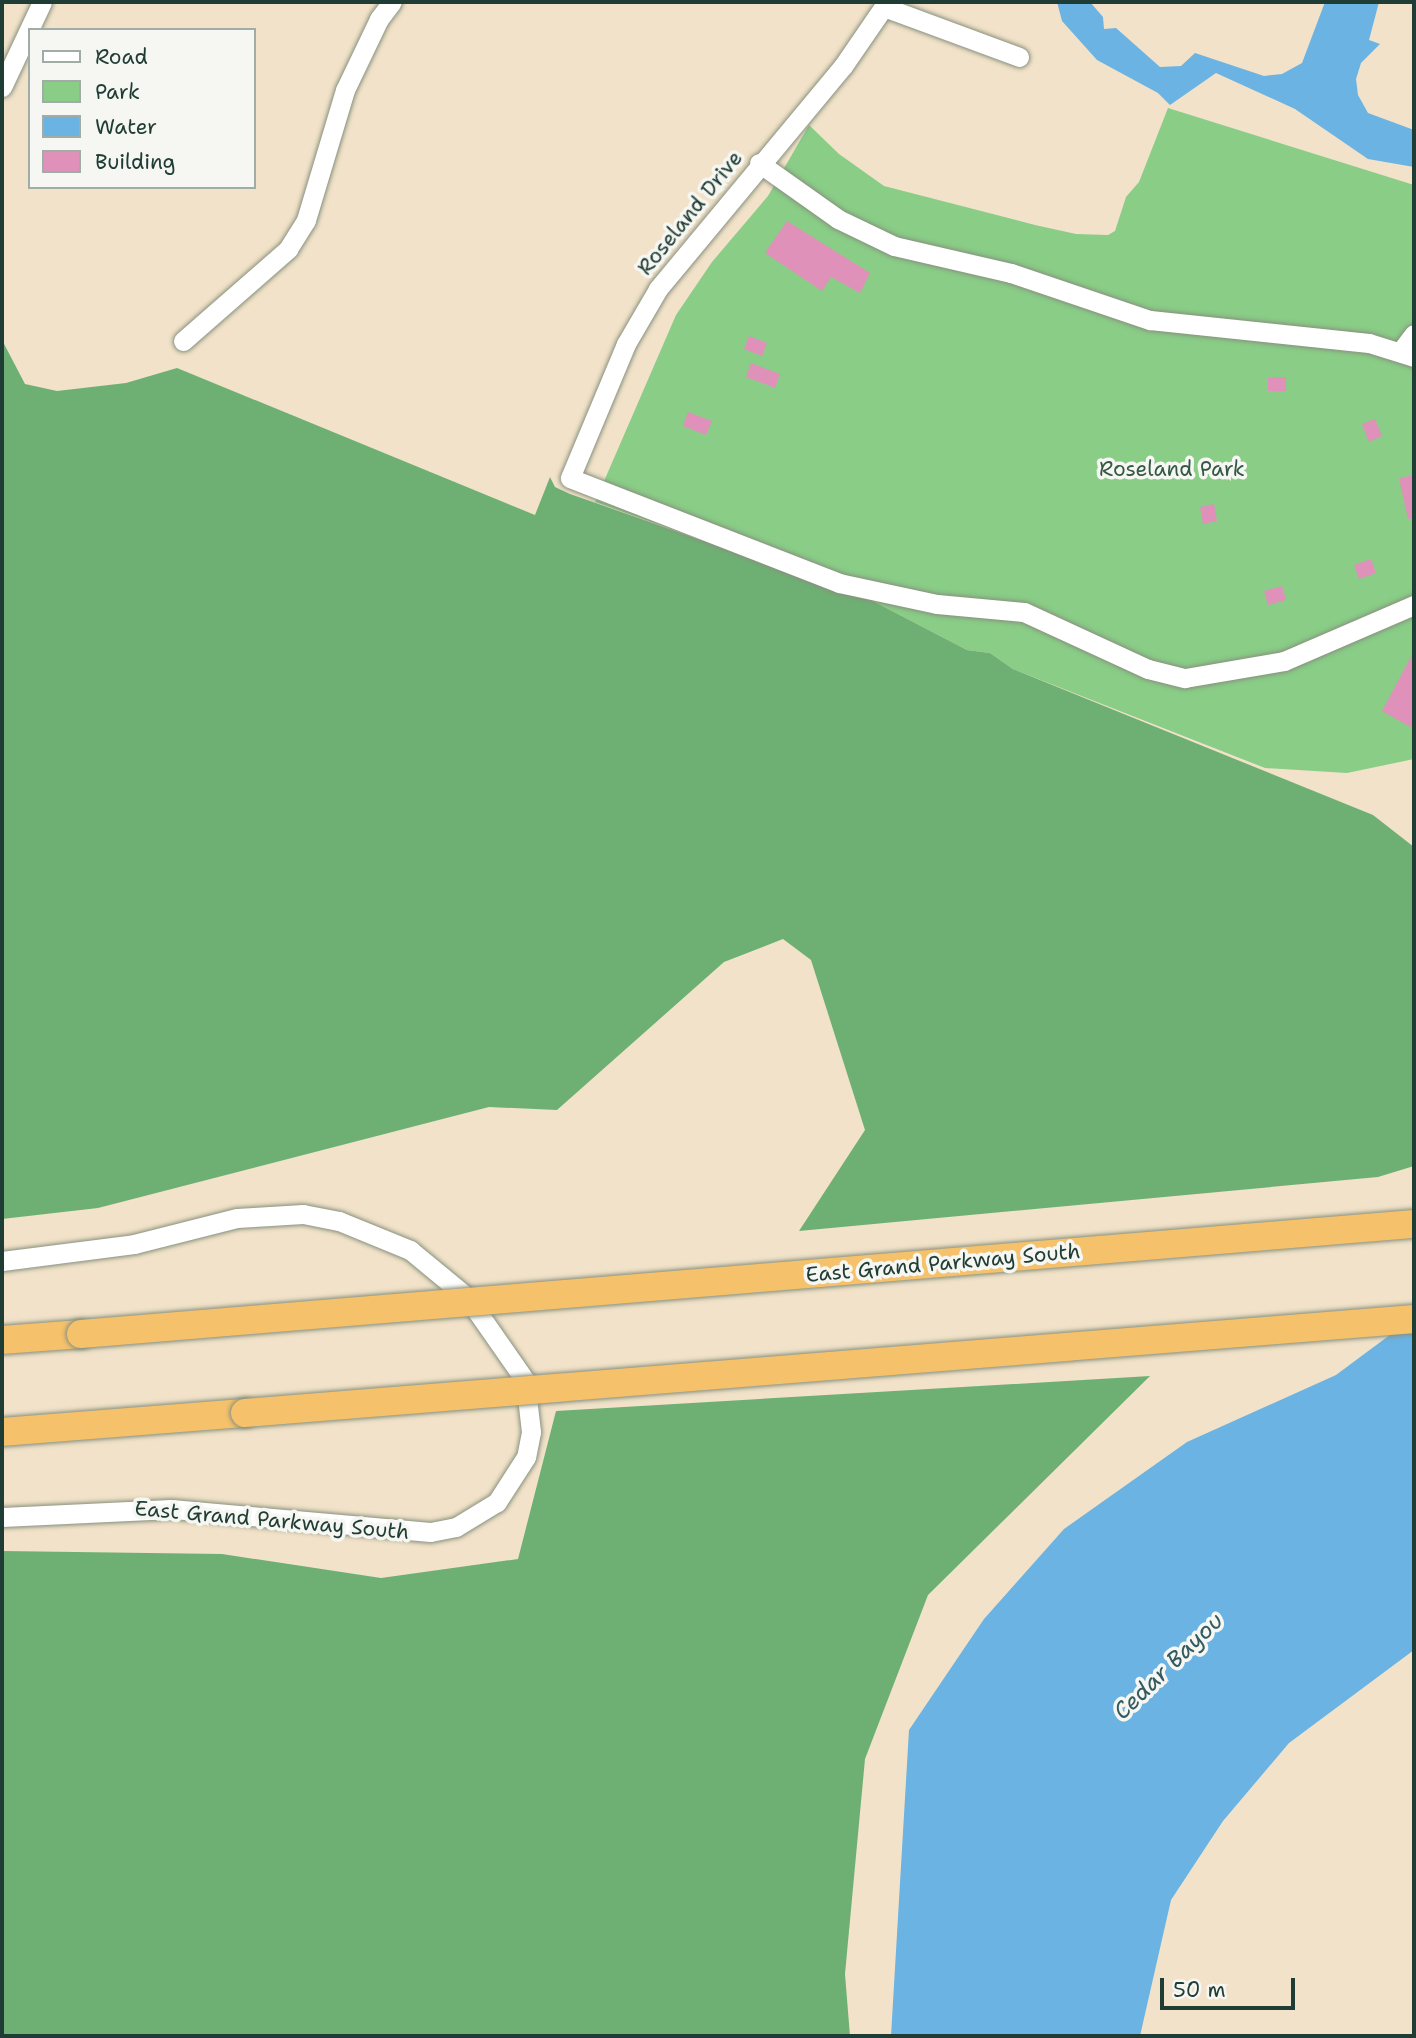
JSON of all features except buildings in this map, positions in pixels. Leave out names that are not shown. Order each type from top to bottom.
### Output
[{"type":"highway","name":"East Grand Parkway South","points":[[2,1338],[81,1334],[1414,1224]]},
{"type":"highway","points":[[2,1434],[1414,1319]]},
{"type":"street","points":[[30,28],[42,2]]},
{"type":"street","points":[[183,341],[288,249],[306,220],[345,90],[379,19],[393,2]]},
{"type":"street","points":[[886,5],[1019,57]]},
{"type":"street","name":"Roseland Drive","points":[[886,5],[843,66],[759,163],[658,289],[626,345],[570,478],[839,583],[937,604],[1024,612],[1148,669],[1185,678],[1284,661],[1414,605]]},
{"type":"street","points":[[2,87],[28,32]]},
{"type":"street","points":[[759,163],[838,219],[894,246],[1011,273],[1150,320],[1369,343],[1408,354],[1414,334]]},
{"type":"street","name":"East Grand Parkway South","points":[[2,1261],[134,1244],[237,1218],[303,1214],[339,1220],[411,1250],[467,1297],[525,1380],[531,1432],[526,1457],[497,1502],[456,1527],[430,1532],[171,1509],[2,1517]]},
{"type":"green space","name":"Roseland Park","points":[[1168,108],[1414,185],[1414,759],[1347,773],[1265,768],[1013,669],[990,653],[967,650],[869,599],[595,502],[676,315],[712,262],[768,196],[809,125],[839,154],[884,186],[1076,234],[1108,235],[1115,231],[1126,197],[1139,182]]},
{"type":"green space","points":[[2,340],[25,384],[57,391],[126,383],[177,368],[535,515],[550,477],[555,487],[570,494],[869,599],[967,650],[990,653],[1013,669],[1373,815],[1414,847],[1414,1166],[1378,1177],[799,1231],[865,1130],[811,960],[783,939],[724,962],[557,1110],[489,1107],[98,1208],[2,1219]]},
{"type":"green space","points":[[1150,1376],[928,1595],[865,1759],[845,1974],[850,2036],[2,2036],[2,1551],[222,1554],[381,1578],[518,1559],[556,1411]]},
{"type":"water","points":[[1057,2],[1090,2],[1103,17],[1104,29],[1116,28],[1160,67],[1181,66],[1195,53],[1264,76],[1282,74],[1302,63],[1325,2],[1379,2],[1369,40],[1380,44],[1361,63],[1356,79],[1358,95],[1368,113],[1414,130],[1414,167],[1368,159],[1295,109],[1216,73],[1170,105],[1158,93],[1097,60],[1062,21]]},
{"type":"water","name":"Cedar Bayou","points":[[1414,1317],[1414,1650],[1289,1743],[1223,1821],[1171,1900],[1140,2036],[891,2036],[909,1730],[984,1619],[1064,1529],[1187,1442],[1336,1375]]}]
